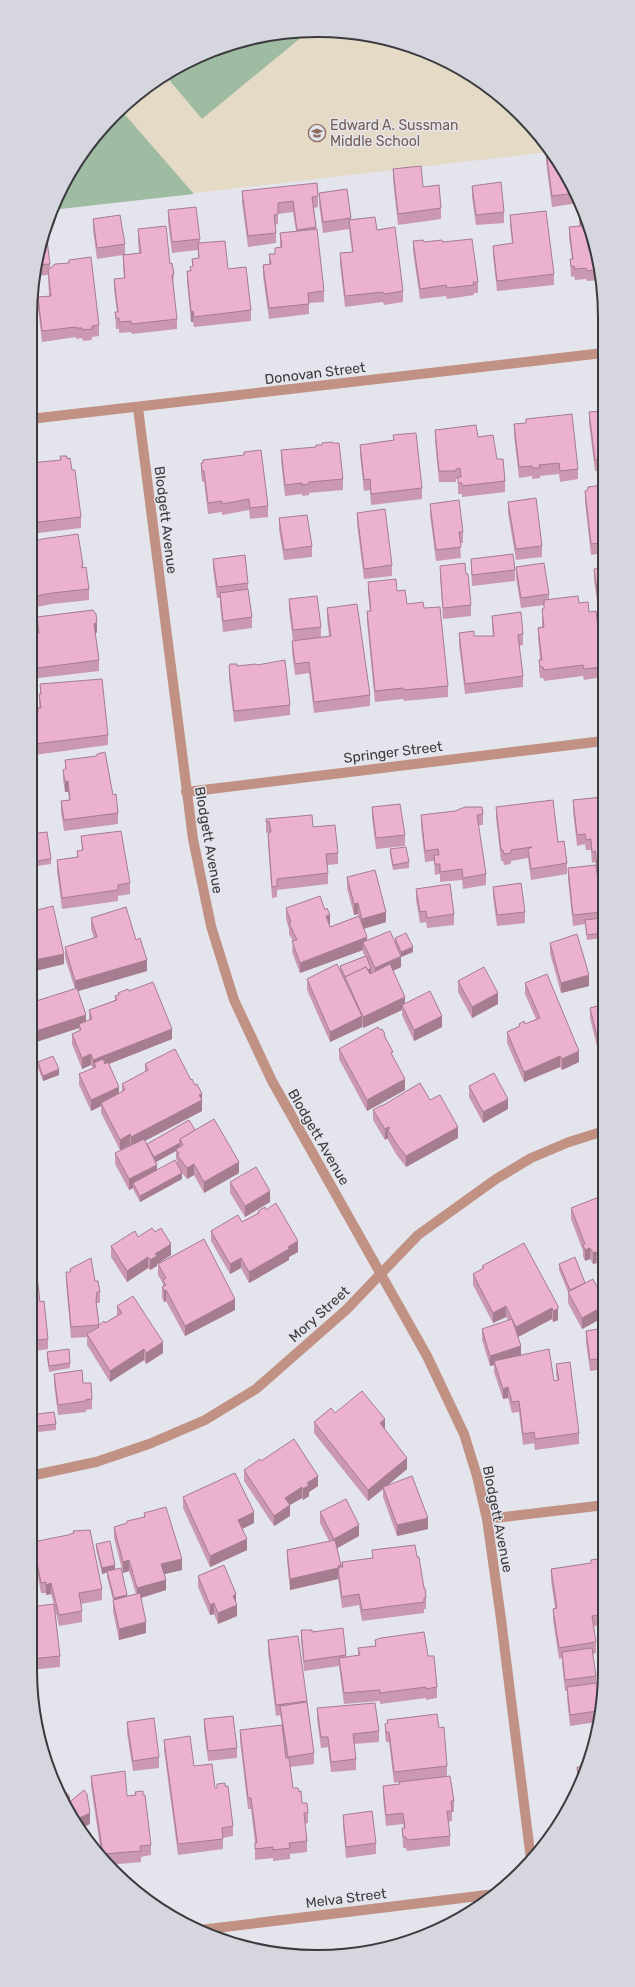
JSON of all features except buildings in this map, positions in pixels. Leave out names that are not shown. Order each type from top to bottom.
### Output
[{"type":"street","name":"Donovan Street","points":[[37,418],[138,408],[598,353]]},
{"type":"street","name":"Blodgett Avenue","points":[[138,408],[186,792],[202,890],[211,926],[234,1000],[272,1082],[381,1274],[447,1396],[464,1434],[477,1476],[487,1519],[530,1852]]},
{"type":"street","name":"Springer Street","points":[[186,792],[598,742]]},
{"type":"street","name":"Mory Street","points":[[37,1475],[96,1462],[149,1444],[205,1420],[256,1389],[346,1310],[418,1235],[496,1179],[532,1158],[569,1142],[598,1133]]},
{"type":"street","points":[[487,1519],[598,1506]]},
{"type":"street","name":"Melva Street","points":[[210,1929],[483,1895]]},
{"type":"shaded area","name":"Edward A. Sussman Middle School","points":[[318,37],[354,39],[372,42],[425,58],[458,75],[488,95],[516,119],[544,152],[58,209],[75,177],[95,147],[119,119],[147,95],[177,75],[210,58],[263,42],[281,39]]},
{"type":"green space","points":[[301,38],[202,119],[169,80],[193,66],[227,52],[263,42]]},
{"type":"green space","points":[[125,114],[194,194],[58,209],[84,162],[95,147]]},
{"type":"place","name":"Edward A. Sussman Middle School","points":[[317,133]]}]
